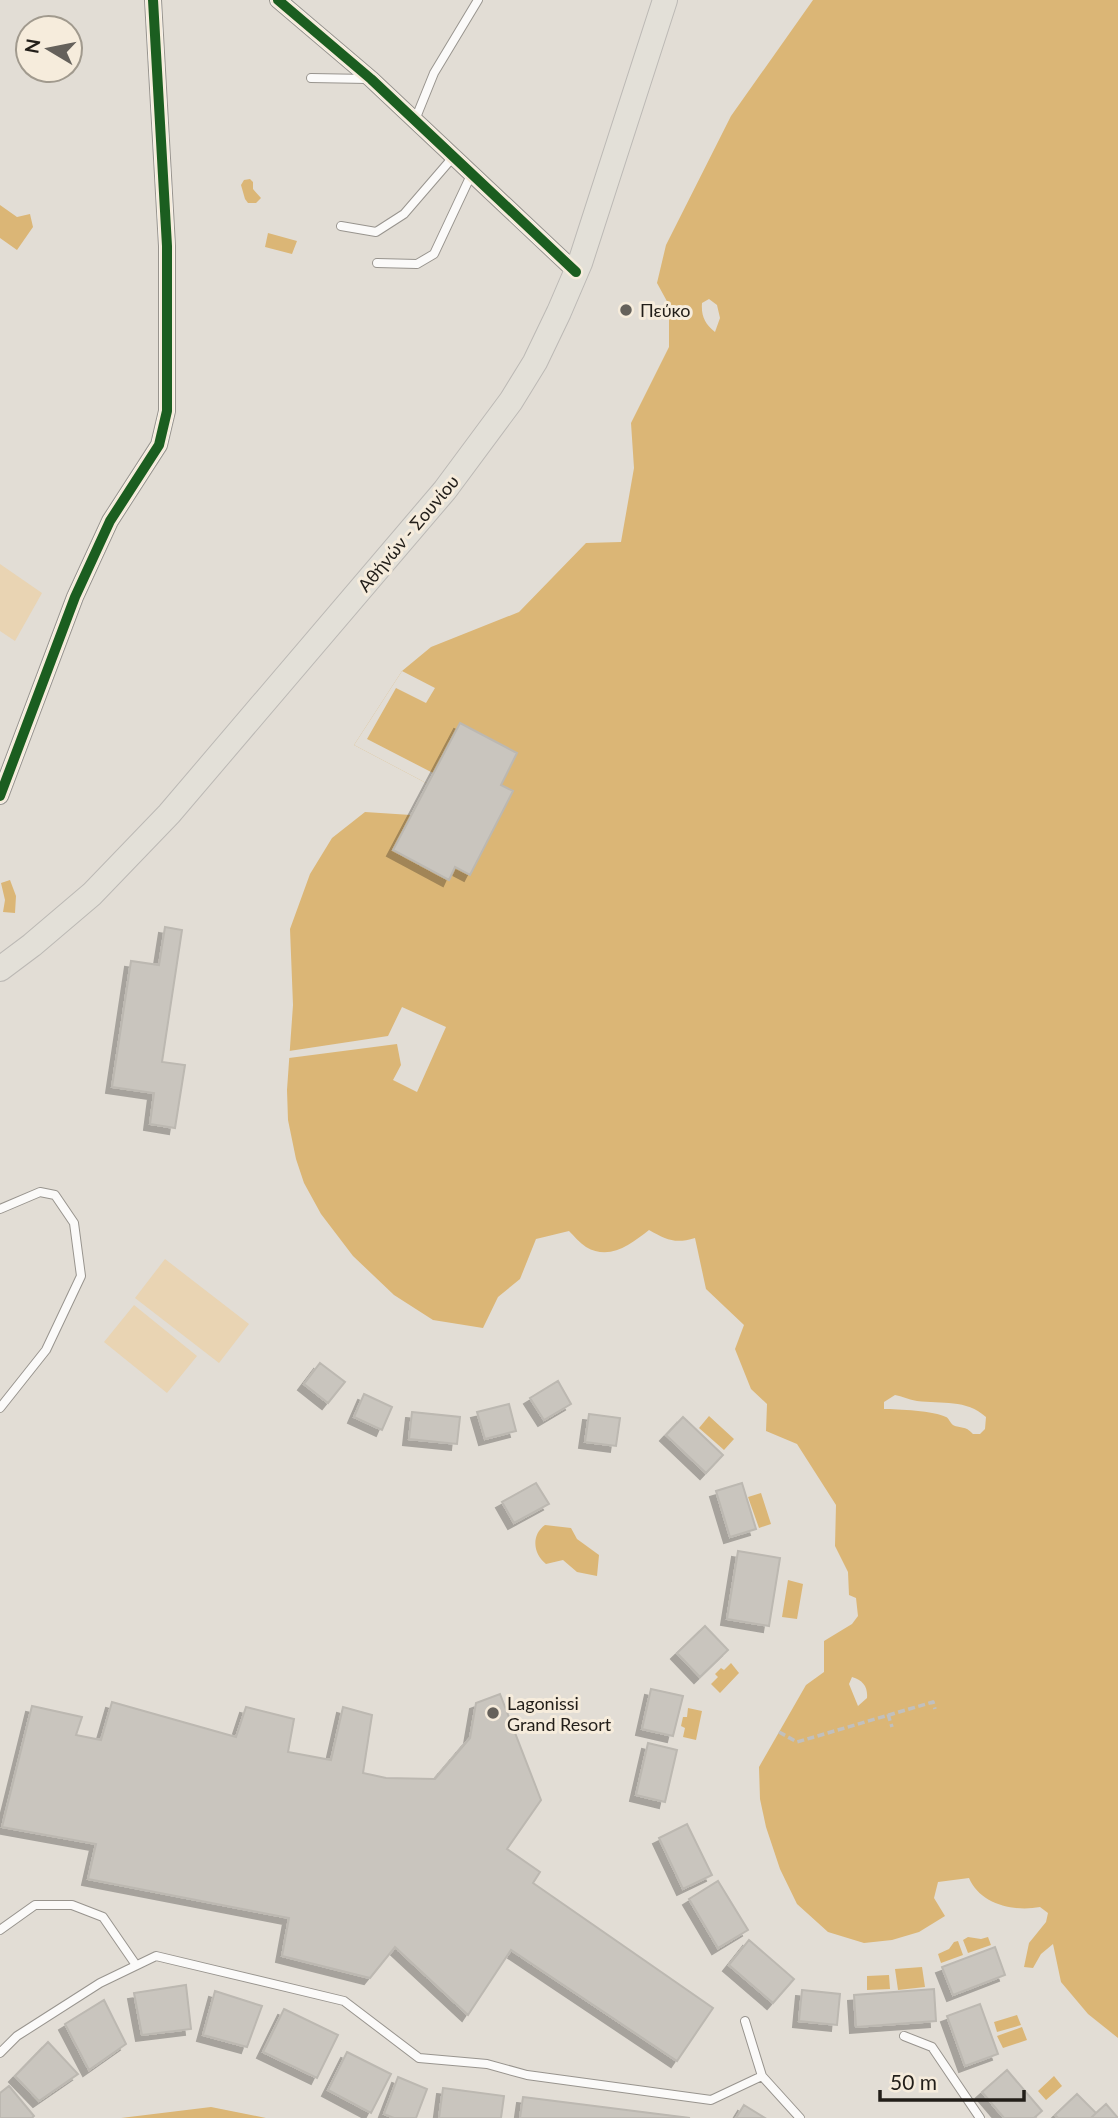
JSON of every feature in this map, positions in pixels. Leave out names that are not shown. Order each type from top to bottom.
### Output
[{"type":"main road","name":"Αθήνών - Σουνίου","points":[[0,969],[92,894],[169,814],[445,490],[485,439],[529,372],[576,272],[665,0]]},
{"type":"street","points":[[0,796],[75,597],[110,521],[159,445],[167,411],[167,246],[153,0]]},
{"type":"street","points":[[278,0],[371,79],[576,272]]},
{"type":"lane","points":[[415,120],[434,73],[478,0]]},
{"type":"lane","points":[[311,78],[371,79]]},
{"type":"lane","points":[[341,226],[376,232],[404,214],[454,156]]},
{"type":"lane","points":[[377,263],[417,264],[434,254],[472,173]]},
{"type":"lane","points":[[0,1209],[40,1192],[55,1195],[74,1223],[81,1276],[46,1350],[0,1408]]},
{"type":"lane","points":[[0,1930],[35,1905],[72,1905],[103,1917],[136,1965]]},
{"type":"lane","points":[[0,2053],[17,2036],[100,1983],[156,1956],[344,2001],[419,2058],[486,2064],[527,2075],[711,2100],[762,2076]]},
{"type":"lane","points":[[745,2021],[762,2076],[800,2118]]},
{"type":"lane","points":[[904,2036],[932,2047],[980,2118]]},
{"type":"path","points":[[779,1732],[797,1742],[933,1702],[936,1709]]},
{"type":"path","points":[[888,1714],[892,1727]]},
{"type":"shaded area","points":[[813,0],[1118,0],[1118,2038],[1088,2014],[1061,1982],[1053,1944],[1041,1954],[1033,1968],[1024,1967],[1029,1943],[1046,1922],[1048,1913],[1040,1907],[1019,1908],[998,1904],[981,1894],[969,1878],[938,1882],[934,1898],[945,1916],[919,1932],[892,1940],[864,1943],[828,1932],[797,1904],[780,1869],[766,1827],[760,1799],[759,1767],[806,1685],[824,1672],[824,1641],[852,1624],[858,1616],[856,1598],[849,1595],[848,1572],[835,1546],[836,1505],[797,1444],[766,1431],[767,1404],[751,1389],[735,1349],[744,1325],[706,1289],[695,1238],[671,1240],[649,1230],[620,1249],[603,1252],[586,1247],[569,1231],[536,1239],[520,1279],[498,1297],[483,1328],[433,1320],[394,1295],[353,1256],[321,1214],[304,1183],[288,1120],[287,1090],[293,1005],[290,929],[310,874],[332,838],[365,812],[411,815],[428,784],[354,745],[402,671],[431,647],[519,612],[586,543],[621,542],[634,468],[631,423],[669,347],[669,305],[657,283],[666,245],[731,116]],"holes":[[[709,299],[717,305],[720,318],[715,332],[706,323],[702,312],[702,303]],[[895,1395],[917,1401],[970,1407],[986,1417],[985,1429],[980,1434],[973,1434],[965,1428],[953,1425],[941,1415],[884,1409],[884,1402]],[[852,1677],[866,1687],[867,1698],[858,1706],[849,1684]]]},
{"type":"shaded area","points":[[250,179],[253,189],[261,198],[256,203],[248,203],[241,185],[244,180]]},
{"type":"shaded area","points":[[0,205],[17,217],[30,214],[33,227],[17,250],[0,238]]},
{"type":"shaded area","points":[[268,233],[297,241],[292,254],[265,247]]},
{"type":"shaded area","points":[[0,564],[42,593],[15,641],[0,631]]},
{"type":"shaded area","points":[[10,880],[16,896],[15,913],[3,912],[5,900],[1,883]]},
{"type":"shaded area","points":[[165,1259],[249,1324],[219,1363],[135,1298]]},
{"type":"shaded area","points":[[134,1305],[197,1356],[167,1393],[104,1342]]},
{"type":"shaded area","points":[[709,1416],[734,1439],[724,1450],[699,1428]]},
{"type":"shaded area","points":[[761,1493],[771,1524],[759,1528],[748,1497]]},
{"type":"shaded area","points":[[545,1525],[571,1528],[577,1539],[599,1555],[597,1576],[577,1572],[563,1560],[546,1564],[538,1555],[535,1544],[537,1534]]},
{"type":"shaded area","points":[[788,1580],[803,1584],[797,1619],[782,1617]]},
{"type":"shaded area","points":[[731,1663],[739,1673],[720,1693],[711,1684],[718,1677],[715,1674]]},
{"type":"shaded area","points":[[688,1708],[702,1711],[696,1740],[683,1737],[685,1728],[681,1726],[683,1717],[687,1717]]},
{"type":"shaded area","points":[[968,1937],[988,1937],[991,1945],[968,1953],[963,1940]]},
{"type":"shaded area","points":[[958,1941],[963,1955],[941,1963],[938,1954]]},
{"type":"shaded area","points":[[922,1967],[925,1987],[898,1990],[895,1969]]},
{"type":"shaded area","points":[[889,1975],[890,1989],[867,1990],[867,1976]]},
{"type":"shaded area","points":[[1017,2015],[1021,2025],[997,2032],[994,2022]]},
{"type":"shaded area","points":[[1022,2027],[1027,2040],[1003,2048],[997,2036]]},
{"type":"shaded area","points":[[1054,2076],[1062,2086],[1046,2100],[1038,2091]]},
{"type":"shaded area","points":[[211,2107],[266,2118],[121,2118]]},
{"type":"pier","points":[[402,671],[435,688],[426,703],[396,688],[367,739],[433,773],[428,784],[354,745]]},
{"type":"pier","points":[[402,1007],[446,1027],[417,1092],[393,1080],[401,1065],[397,1044],[289,1058],[289,1051],[388,1036]]},
{"type":"building","points":[[460,723],[517,753],[501,785],[513,791],[470,875],[455,867],[449,880],[393,850]]},
{"type":"building","points":[[165,927],[182,930],[162,1062],[185,1065],[175,1128],[150,1124],[154,1093],[112,1087],[131,961],[159,965]]},
{"type":"building","points":[[320,1363],[345,1382],[328,1403],[304,1384]]},
{"type":"building","points":[[558,1381],[571,1404],[544,1420],[530,1398]]},
{"type":"building","points":[[364,1394],[392,1407],[382,1430],[354,1417]]},
{"type":"building","points":[[509,1404],[516,1431],[485,1439],[477,1412]]},
{"type":"building","points":[[412,1412],[460,1417],[457,1444],[409,1439]]},
{"type":"building","points":[[589,1414],[620,1418],[616,1446],[585,1442]]},
{"type":"building","points":[[683,1417],[723,1455],[706,1473],[666,1435]]},
{"type":"building","points":[[536,1483],[549,1504],[514,1523],[502,1502]]},
{"type":"building","points":[[742,1483],[756,1529],[730,1537],[716,1491]]},
{"type":"building","points":[[738,1551],[780,1558],[769,1626],[727,1619]]},
{"type":"building","points":[[705,1626],[728,1650],[700,1677],[677,1653]]},
{"type":"building","points":[[651,1689],[683,1696],[673,1736],[642,1729]]},
{"type":"building","points":[[500,1694],[541,1800],[507,1849],[540,1872],[533,1883],[713,2008],[677,2061],[511,1950],[468,2015],[395,1947],[370,1978],[282,1956],[289,1918],[88,1879],[96,1844],[2,1827],[32,1706],[82,1717],[76,1735],[101,1740],[112,1702],[236,1737],[246,1707],[294,1719],[288,1752],[331,1760],[343,1707],[372,1715],[363,1773],[386,1778],[435,1779],[470,1738],[476,1703]]},
{"type":"building","points":[[648,1743],[677,1750],[665,1802],[636,1795]]},
{"type":"building","points":[[687,1824],[712,1875],[683,1889],[659,1838]]},
{"type":"building","points":[[718,1881],[748,1930],[718,1948],[689,1899]]},
{"type":"building","points":[[749,1940],[794,1979],[773,2003],[729,1965]]},
{"type":"building","points":[[995,1947],[1005,1975],[953,1995],[942,1967]]},
{"type":"building","points":[[186,1985],[191,2029],[142,2035],[134,1993]]},
{"type":"building","points":[[934,1989],[936,2021],[856,2027],[854,1995]]},
{"type":"building","points":[[802,1990],[840,1994],[837,2025],[799,2021]]},
{"type":"building","points":[[215,1991],[262,2006],[247,2047],[203,2035]]},
{"type":"building","points":[[104,2000],[126,2044],[89,2070],[65,2024]]},
{"type":"building","points":[[980,2004],[998,2054],[965,2066],[947,2016]]},
{"type":"building","points":[[284,2009],[338,2035],[317,2078],[263,2052]]},
{"type":"building","points":[[48,2042],[78,2074],[39,2101],[15,2076]]},
{"type":"building","points":[[347,2052],[391,2074],[371,2113],[328,2090]]},
{"type":"building","points":[[1007,2070],[1042,2111],[1034,2118],[1004,2118],[982,2092]]},
{"type":"building","points":[[398,2077],[427,2089],[416,2118],[394,2118],[384,2114]]},
{"type":"building","points":[[9,2086],[34,2116],[32,2118],[0,2118],[0,2093]]},
{"type":"building","points":[[443,2088],[504,2096],[501,2118],[439,2118]]},
{"type":"building","points":[[1077,2094],[1096,2113],[1091,2118],[1058,2118],[1055,2115]]},
{"type":"building","points":[[523,2097],[690,2118],[520,2118]]},
{"type":"building","points":[[1106,2104],[1118,2118],[1091,2118],[1096,2113]]},
{"type":"building","points":[[744,2105],[765,2118],[736,2118]]},
{"type":"cycle path","points":[[0,796],[75,597],[110,521],[159,445],[167,411],[167,246],[153,0]]},
{"type":"cycle path","points":[[278,0],[371,79],[576,272]]},
{"type":"place","name":"Πεύκο","points":[[626,310]]},
{"type":"place","name":"Lagonissi Grand Resort","points":[[493,1713]]}]
